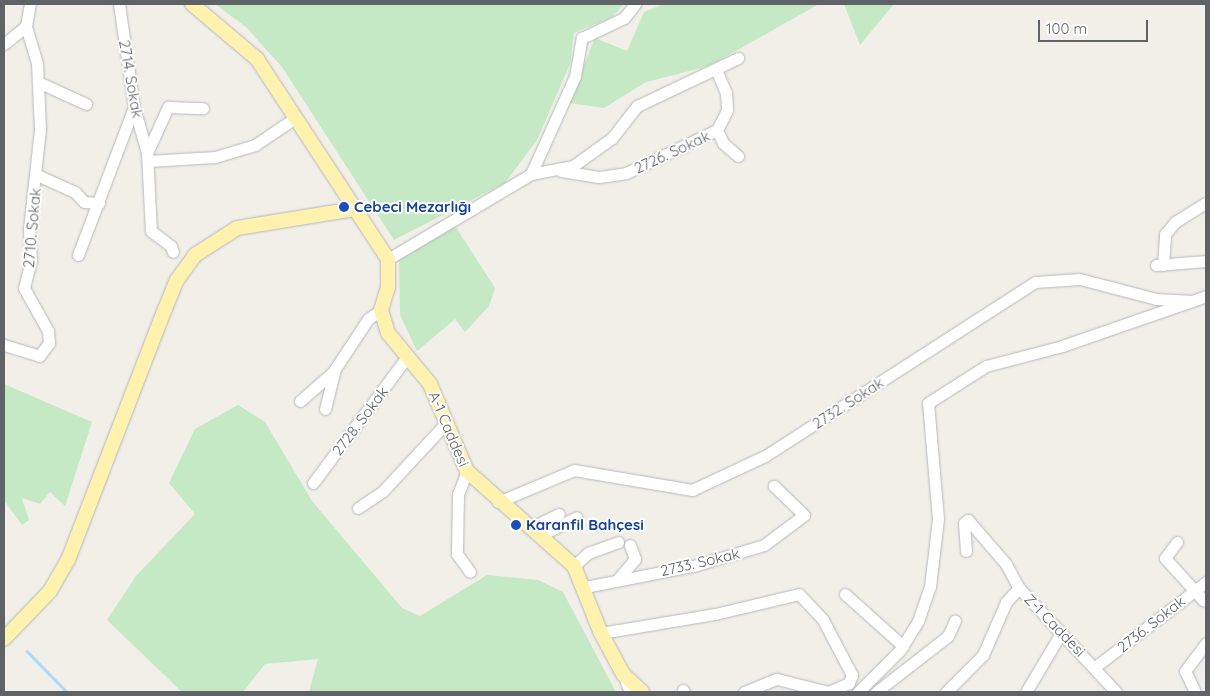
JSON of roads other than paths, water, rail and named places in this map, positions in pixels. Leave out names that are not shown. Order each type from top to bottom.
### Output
[{"type":"main road","points":[[192,4],[257,59],[354,210],[388,259],[388,288],[381,310]]},
{"type":"main road","points":[[4,639],[50,591],[68,560],[165,308],[177,280],[195,256],[238,228],[354,210]]},
{"type":"main road","name":"A-1 Caddesi","points":[[381,310],[388,333],[430,384],[466,472],[498,502],[574,566],[585,587],[601,633],[623,674],[642,692]]},
{"type":"street","name":"2710. Sokak","points":[[4,345],[39,356],[49,343],[48,331],[24,288],[31,259],[29,229],[37,175],[38,82],[26,26],[30,4]]},
{"type":"street","name":"2714. Sokak","points":[[119,4],[134,107],[148,157],[151,231],[172,246],[173,252]]},
{"type":"street","points":[[531,174],[575,76],[582,38],[618,22],[637,4]]},
{"type":"street","points":[[4,44],[26,26]]},
{"type":"street","name":"2726. Sokak","points":[[561,171],[612,138],[637,106],[738,58]]},
{"type":"street","name":"2726. Sokak","points":[[388,259],[531,174],[561,171],[599,177],[626,173],[717,130],[727,110],[726,93],[716,69]]},
{"type":"street","points":[[38,82],[86,104]]},
{"type":"street","points":[[78,255],[134,107]]},
{"type":"street","name":"2714. Sokak","points":[[148,157],[168,107],[203,108]]},
{"type":"street","points":[[148,157],[215,157],[254,145],[294,118]]},
{"type":"street","points":[[717,130],[723,143],[738,156]]},
{"type":"street","points":[[37,175],[75,192],[84,202],[99,203]]},
{"type":"street","points":[[1206,203],[1175,222],[1164,234],[1160,265],[1206,261]]},
{"type":"street","name":"2732. Sokak","points":[[498,502],[574,470],[692,490],[765,456],[1035,282],[1080,279],[1156,299],[1193,301]]},
{"type":"street","name":"2732. Sokak","points":[[903,646],[930,587],[938,519],[928,402],[986,366],[1062,346],[1206,296]]},
{"type":"street","points":[[300,401],[335,370],[368,318],[381,310]]},
{"type":"street","name":"2728. Sokak","points":[[313,484],[407,357]]},
{"type":"street","points":[[325,409],[335,370]]},
{"type":"street","points":[[358,508],[382,491],[446,423]]},
{"type":"street","points":[[466,472],[458,494],[457,554],[470,572]]},
{"type":"street","name":"2733. Sokak","points":[[585,587],[757,548],[787,531],[804,515],[774,486]]},
{"type":"street","points":[[535,532],[559,514]]},
{"type":"street","points":[[535,532],[577,517]]},
{"type":"street","points":[[966,551],[966,520],[1006,564],[1019,588]]},
{"type":"street","points":[[574,566],[588,553],[618,542]]},
{"type":"street","points":[[1177,542],[1165,558],[1203,600]]},
{"type":"street","points":[[616,581],[636,559],[630,545]]},
{"type":"street","name":"2736. Sokak","points":[[1095,667],[1206,582]]},
{"type":"street","name":"Z-1 Caddesi","points":[[946,692],[974,667],[1006,602],[1019,588],[1095,667],[1116,692]]},
{"type":"street","points":[[601,633],[715,614],[799,594],[823,620],[852,675],[849,683],[828,692],[778,679],[744,692]]},
{"type":"street","points":[[845,594],[903,646],[858,692]]},
{"type":"street","points":[[876,692],[948,636],[955,620]]},
{"type":"street","points":[[1026,692],[1061,633]]},
{"type":"street","points":[[1195,692],[1186,671],[1206,642]]},
{"type":"street","points":[[623,674],[630,692]]},
{"type":"waterway","points":[[27,651],[67,692]]},
{"type":"place","name":"Cebeci Mezarlığı","points":[[344,207]]},
{"type":"place","name":"Karanfil Bahçesi","points":[[516,525]]}]
